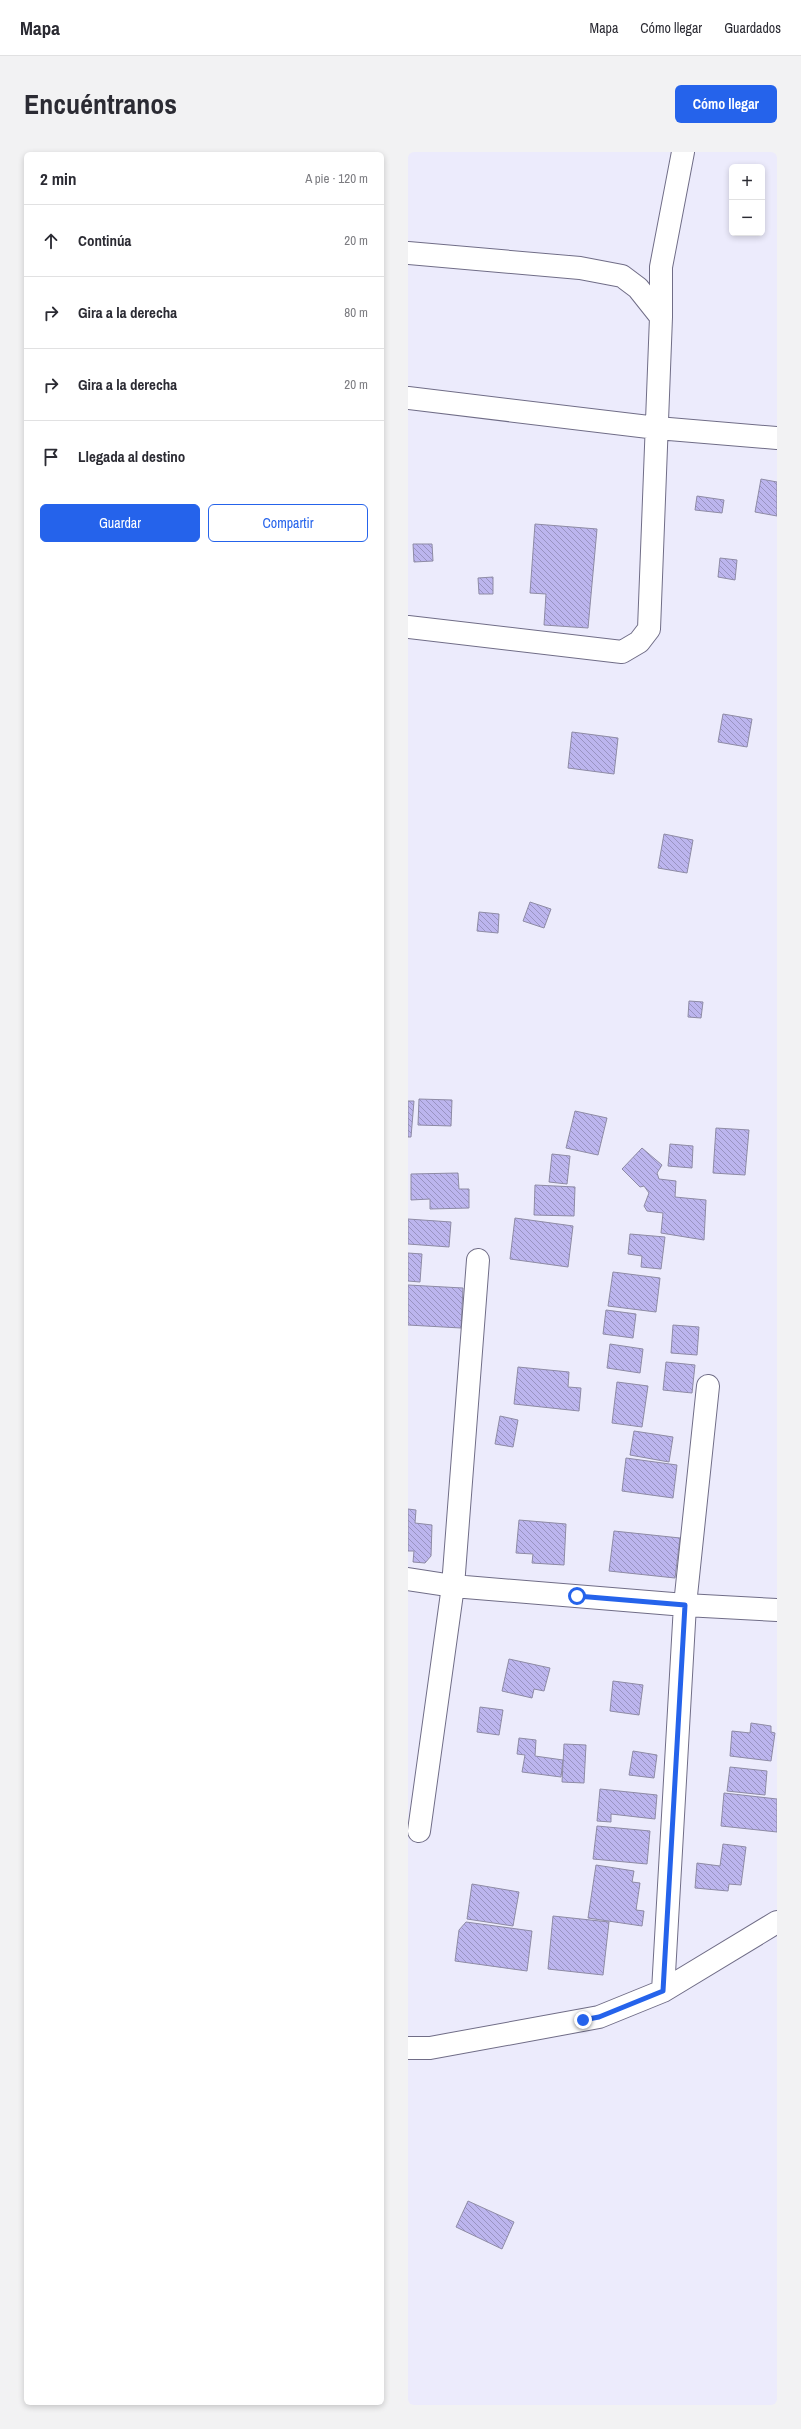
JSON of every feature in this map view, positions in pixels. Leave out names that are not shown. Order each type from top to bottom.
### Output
[{"type":"street","points":[[408,627],[622,652],[639,642],[648,629],[650,615],[662,317],[661,267],[683,152]]},
{"type":"street","points":[[408,253],[580,268],[622,276],[638,288],[662,317]]},
{"type":"street","points":[[408,398],[657,428],[777,438]]},
{"type":"street","points":[[419,1831],[453,1586],[478,1260]]},
{"type":"street","points":[[663,1991],[685,1605],[708,1386]]},
{"type":"street","points":[[408,1579],[453,1586],[685,1605],[777,1610]]},
{"type":"street","points":[[408,2048],[430,2048],[599,2017],[663,1991],[777,1922]]},
{"type":"building","points":[[761,479],[777,482],[777,516],[755,512]]},
{"type":"building","points":[[697,496],[724,500],[722,513],[695,510]]},
{"type":"building","points":[[535,524],[597,529],[588,628],[544,625],[546,594],[530,593]]},
{"type":"building","points":[[413,544],[432,544],[433,561],[414,562]]},
{"type":"building","points":[[720,558],[737,560],[735,580],[718,577]]},
{"type":"building","points":[[493,577],[493,594],[479,594],[478,578]]},
{"type":"building","points":[[723,714],[752,719],[747,747],[718,742]]},
{"type":"building","points":[[572,732],[618,738],[614,774],[568,768]]},
{"type":"building","points":[[664,834],[693,840],[687,873],[658,868]]},
{"type":"building","points":[[530,902],[551,909],[544,928],[523,921]]},
{"type":"building","points":[[479,912],[499,914],[498,933],[477,931]]},
{"type":"building","points":[[689,1001],[703,1002],[701,1018],[688,1017]]},
{"type":"building","points":[[419,1099],[452,1100],[451,1126],[418,1125]]},
{"type":"building","points":[[408,1101],[414,1101],[411,1137],[408,1137]]},
{"type":"building","points":[[575,1111],[607,1118],[598,1155],[566,1148]]},
{"type":"building","points":[[716,1128],[749,1130],[745,1175],[713,1173]]},
{"type":"building","points":[[670,1144],[693,1146],[692,1168],[668,1166]]},
{"type":"building","points":[[642,1148],[662,1165],[657,1173],[659,1179],[676,1181],[675,1197],[706,1200],[704,1240],[661,1233],[663,1213],[647,1211],[644,1206],[649,1193],[644,1186],[640,1187],[622,1169]]},
{"type":"building","points":[[552,1154],[570,1156],[567,1184],[549,1182]]},
{"type":"building","points":[[458,1173],[459,1189],[469,1189],[469,1208],[430,1209],[430,1199],[411,1200],[411,1174]]},
{"type":"building","points":[[535,1185],[575,1187],[574,1216],[534,1215]]},
{"type":"building","points":[[515,1218],[573,1226],[568,1267],[510,1259]]},
{"type":"building","points":[[408,1219],[451,1222],[449,1247],[408,1244]]},
{"type":"building","points":[[630,1234],[665,1237],[661,1269],[641,1267],[642,1256],[628,1254]]},
{"type":"building","points":[[408,1253],[422,1254],[420,1282],[408,1281]]},
{"type":"building","points":[[613,1272],[660,1278],[656,1312],[608,1306]]},
{"type":"building","points":[[408,1285],[463,1288],[461,1328],[408,1325]]},
{"type":"building","points":[[606,1310],[636,1314],[633,1338],[603,1334]]},
{"type":"building","points":[[673,1325],[699,1327],[697,1355],[671,1353]]},
{"type":"building","points":[[610,1344],[643,1349],[640,1373],[607,1368]]},
{"type":"building","points":[[666,1362],[695,1365],[692,1393],[663,1390]]},
{"type":"building","points":[[518,1367],[569,1372],[568,1387],[581,1388],[579,1411],[514,1404]]},
{"type":"building","points":[[617,1382],[648,1386],[642,1427],[612,1423]]},
{"type":"building","points":[[500,1416],[518,1420],[513,1447],[495,1444]]},
{"type":"building","points":[[634,1431],[673,1437],[669,1462],[630,1455]]},
{"type":"building","points":[[626,1458],[677,1465],[673,1498],[622,1491]]},
{"type":"building","points":[[408,1509],[416,1510],[415,1523],[432,1525],[431,1556],[425,1563],[413,1562],[414,1551],[408,1551]]},
{"type":"building","points":[[519,1520],[566,1524],[564,1565],[532,1563],[533,1554],[516,1553]]},
{"type":"building","points":[[614,1531],[680,1538],[675,1578],[609,1571]]},
{"type":"building","points":[[509,1659],[550,1668],[544,1691],[534,1689],[532,1698],[502,1691]]},
{"type":"building","points":[[613,1681],[643,1685],[639,1715],[610,1711]]},
{"type":"building","points":[[480,1707],[503,1710],[499,1735],[477,1732]]},
{"type":"building","points":[[751,1723],[771,1726],[771,1732],[775,1733],[771,1761],[730,1756],[732,1731],[750,1733]]},
{"type":"building","points":[[519,1738],[536,1740],[535,1756],[563,1760],[561,1777],[522,1772],[525,1755],[517,1754]]},
{"type":"building","points":[[564,1744],[586,1745],[584,1783],[562,1782]]},
{"type":"building","points":[[633,1751],[657,1755],[654,1778],[629,1775]]},
{"type":"building","points":[[730,1767],[767,1771],[765,1795],[727,1791]]},
{"type":"building","points":[[600,1789],[657,1795],[655,1819],[611,1814],[611,1822],[597,1821]]},
{"type":"building","points":[[724,1793],[777,1799],[777,1832],[721,1826]]},
{"type":"building","points":[[597,1826],[650,1831],[647,1864],[593,1859]]},
{"type":"building","points":[[723,1844],[746,1847],[741,1885],[729,1884],[728,1891],[695,1888],[697,1863],[720,1866]]},
{"type":"building","points":[[596,1865],[634,1871],[632,1882],[640,1883],[636,1910],[644,1911],[642,1926],[588,1918]]},
{"type":"building","points":[[472,1884],[519,1892],[513,1926],[467,1919]]},
{"type":"building","points":[[553,1916],[609,1922],[603,1975],[548,1969]]},
{"type":"building","points":[[466,1922],[532,1931],[527,1971],[455,1961],[459,1930]]},
{"type":"building","points":[[468,2201],[514,2222],[502,2249],[456,2227]]},
{"type":"route","points":[[577,1596],[685,1605],[663,1991],[599,2017],[583,2020]]}]
